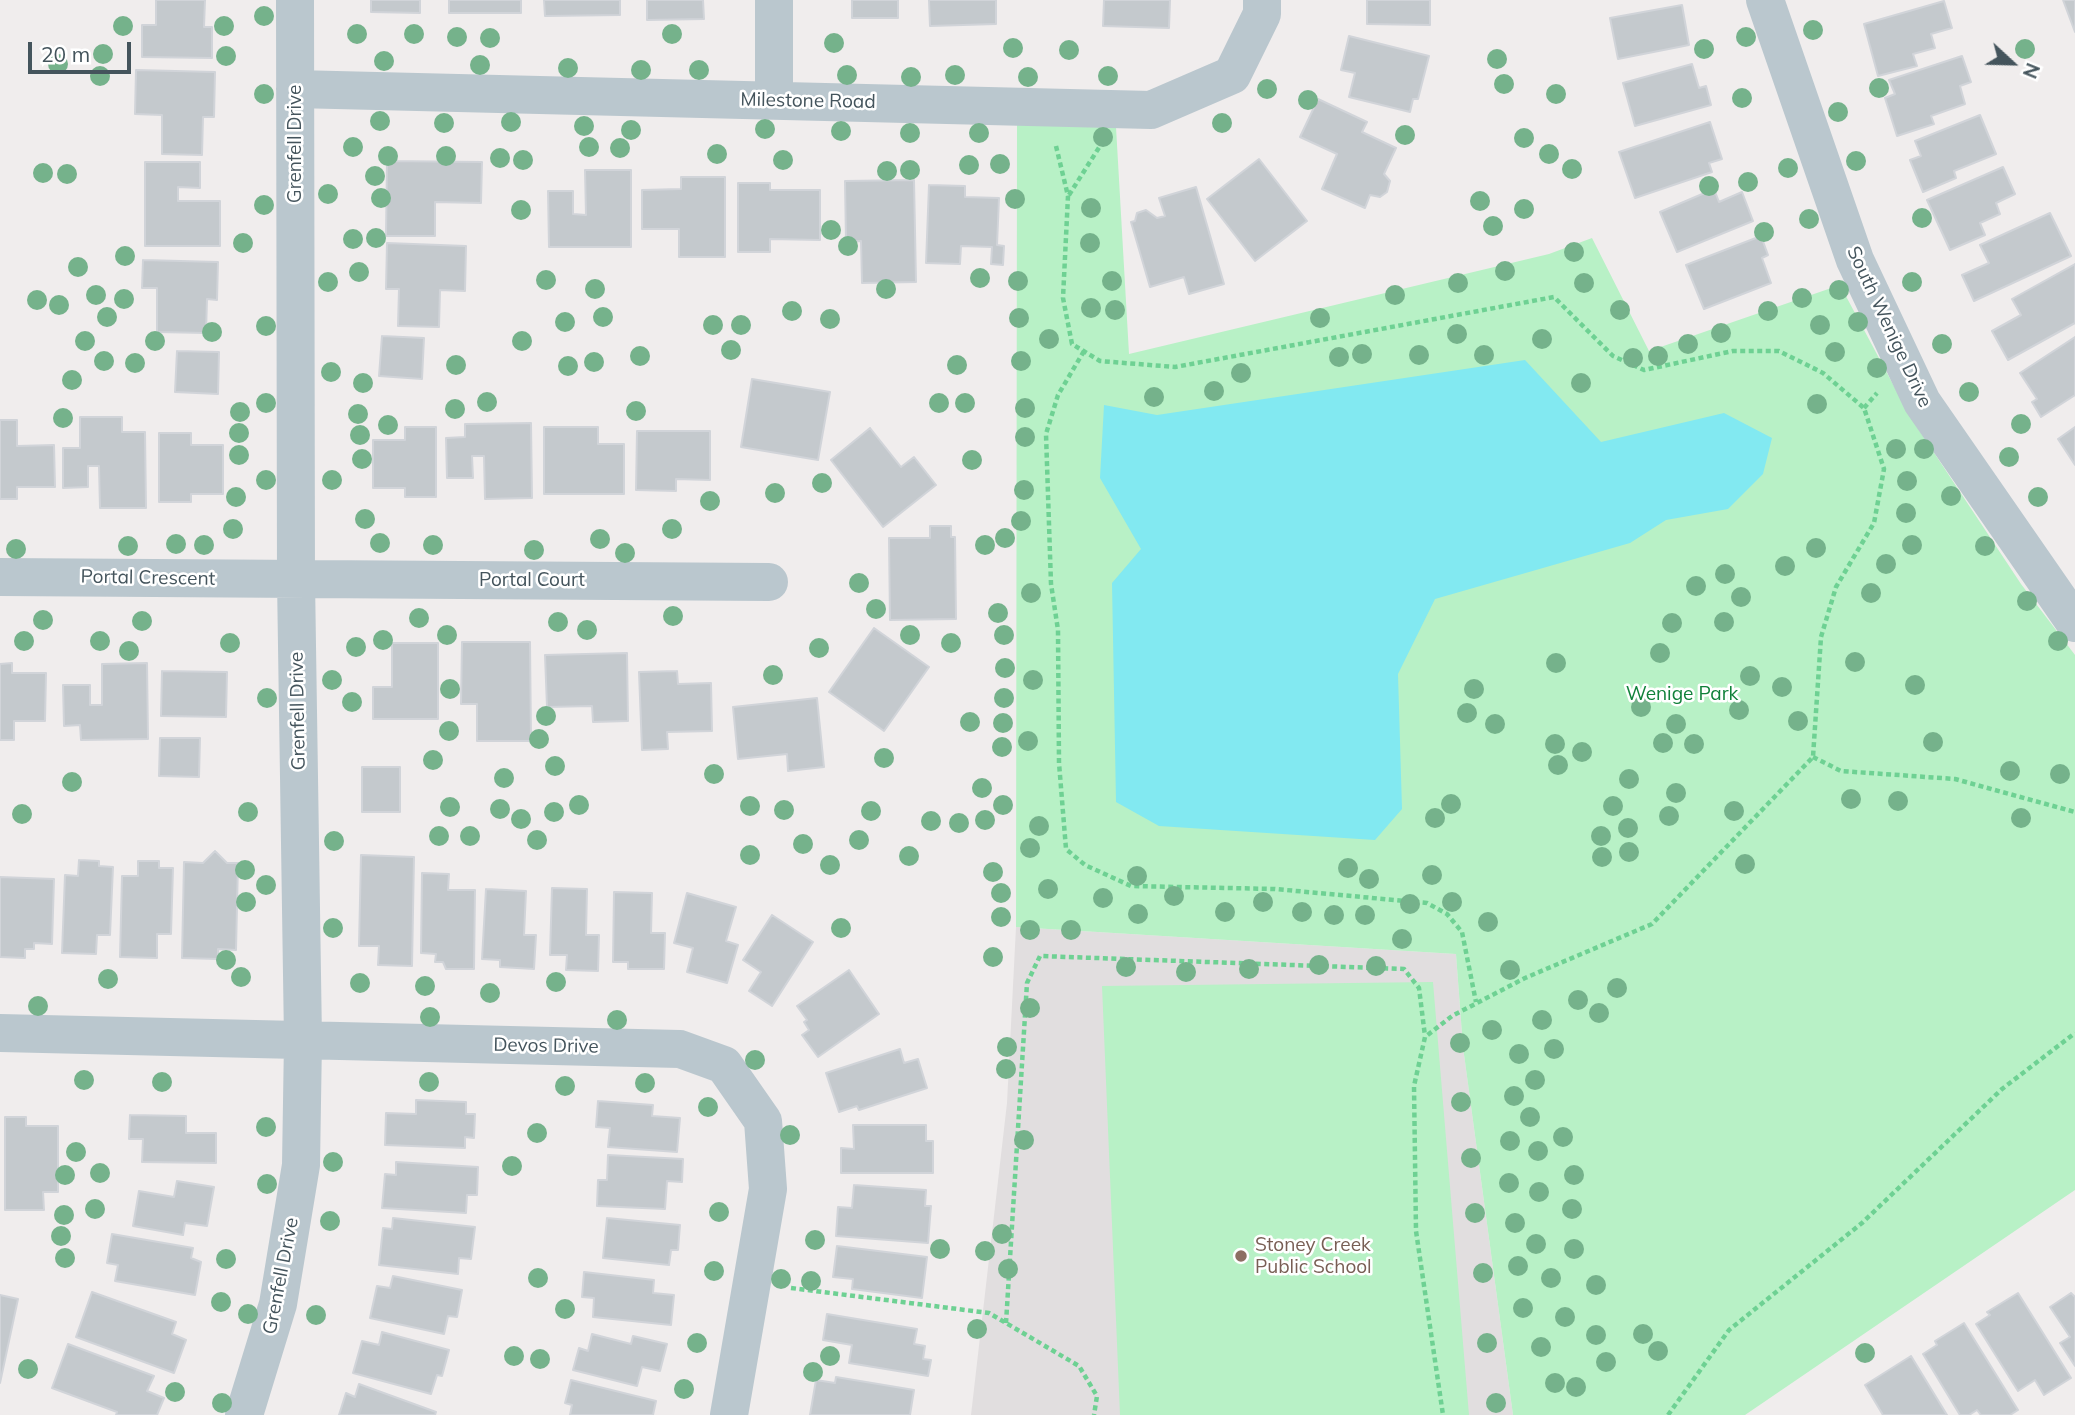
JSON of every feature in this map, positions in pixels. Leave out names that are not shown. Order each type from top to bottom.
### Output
[{"type":"street","name":"Grenfell Drive","points":[[244,1415],[278,1304],[301,1165],[303,1040],[296,580],[295,0]]},
{"type":"street","points":[[774,0],[775,100]]},
{"type":"street","name":"Milestone Road","points":[[295,89],[1151,110],[1232,75],[1262,14],[1262,0]]},
{"type":"street","name":"South Wenige Drive","points":[[1765,0],[1855,260],[1922,402],[2075,623]]},
{"type":"street","name":"Portal Crescent","points":[[0,577],[296,580]]},
{"type":"street","name":"Portal Court","points":[[296,580],[769,582]]},
{"type":"street","name":"Devos Drive","points":[[0,1033],[680,1049],[724,1065],[763,1121],[768,1189],[729,1415]]},
{"type":"path","points":[[1056,146],[1068,196],[1063,298],[1072,344],[1100,361],[1175,367],[1520,301],[1554,297],[1614,355],[1644,370],[1733,351],[1779,351],[1823,373],[1864,408],[1884,469],[1874,523],[1836,587],[1821,637],[1812,757],[1652,924],[1476,1002],[1425,1037]]},
{"type":"path","points":[[1068,196],[1100,146]]},
{"type":"path","points":[[1083,351],[1058,394],[1046,434],[1051,584],[1058,630],[1059,763],[1066,849],[1085,865],[1131,886],[1275,889],[1427,903],[1447,914],[1462,932],[1476,1002]]},
{"type":"path","points":[[1864,408],[1877,394]]},
{"type":"path","points":[[1812,757],[1841,771],[1955,779],[2075,812]]},
{"type":"path","points":[[1006,1323],[1027,983],[1040,956],[1404,969],[1419,988],[1425,1037],[1414,1086],[1416,1231],[1443,1415]]},
{"type":"path","points":[[1668,1415],[1729,1330],[1862,1223],[2002,1089],[2075,1033]]},
{"type":"path","points":[[791,1288],[989,1313],[1079,1366],[1097,1396],[1094,1415]]},
{"type":"shaded area","name":"Stoney Creek Public School","points":[[1016,927],[1456,954],[1463,1047],[1513,1415],[971,1415],[1007,1103]]},
{"type":"green space","name":"Wenige Park","points":[[1017,124],[1116,127],[1129,354],[1549,254],[1592,238],[1649,351],[1840,285],[1911,418],[2021,584],[2075,655],[2075,1190],[1745,1415],[1513,1415],[1463,1047],[1456,954],[1016,927]]},
{"type":"green space","name":"Stoney Creek Public School","points":[[1433,982],[1469,1415],[1120,1415],[1102,986]]},
{"type":"water","points":[[1525,360],[1601,442],[1724,413],[1772,438],[1763,474],[1728,509],[1666,520],[1630,543],[1435,599],[1398,674],[1402,809],[1375,840],[1159,826],[1116,802],[1112,583],[1141,549],[1100,478],[1104,405],[1157,415]]},
{"type":"building","points":[[156,0],[205,0],[204,27],[212,27],[212,58],[142,57],[142,25],[156,25]]},
{"type":"building","points":[[371,0],[420,0],[420,13],[371,12]]},
{"type":"building","points":[[449,0],[521,0],[521,13],[449,13]]},
{"type":"building","points":[[544,0],[620,0],[620,15],[545,16]]},
{"type":"building","points":[[647,0],[703,0],[704,19],[647,20]]},
{"type":"building","points":[[852,0],[898,0],[898,18],[852,18]]},
{"type":"building","points":[[929,0],[996,0],[996,24],[930,26]]},
{"type":"building","points":[[1104,0],[1170,0],[1169,28],[1103,26]]},
{"type":"building","points":[[1367,0],[1430,0],[1430,25],[1367,24]]},
{"type":"building","points":[[2063,0],[2075,0],[2075,32]]},
{"type":"building","points":[[1944,1],[1952,28],[1931,34],[1935,48],[1913,54],[1917,66],[1878,76],[1864,24]]},
{"type":"building","points":[[1682,5],[1689,45],[1618,59],[1610,18]]},
{"type":"building","points":[[1349,36],[1429,56],[1418,99],[1413,99],[1410,112],[1349,97],[1355,73],[1341,70]]},
{"type":"building","points":[[1962,56],[1971,82],[1960,86],[1965,104],[1931,116],[1934,124],[1897,136],[1885,98],[1895,94],[1889,80]]},
{"type":"building","points":[[1692,64],[1699,88],[1706,86],[1711,105],[1635,126],[1623,83]]},
{"type":"building","points":[[136,70],[215,72],[214,117],[203,117],[202,155],[162,154],[162,115],[135,114]]},
{"type":"building","points":[[1318,99],[1367,122],[1362,132],[1396,148],[1384,174],[1390,181],[1387,192],[1380,197],[1370,195],[1365,208],[1322,189],[1337,154],[1300,137]]},
{"type":"building","points":[[1980,115],[1996,154],[1954,171],[1956,178],[1923,192],[1910,160],[1921,156],[1915,141]]},
{"type":"building","points":[[1710,122],[1722,159],[1709,163],[1712,172],[1635,198],[1619,152]]},
{"type":"building","points":[[1259,159],[1307,221],[1255,261],[1207,199]]},
{"type":"building","points":[[387,161],[482,162],[481,203],[435,202],[435,236],[386,236]]},
{"type":"building","points":[[145,162],[200,162],[200,188],[178,187],[178,201],[220,201],[220,246],[145,246]]},
{"type":"building","points":[[2003,167],[2015,194],[1996,203],[2000,214],[1980,223],[1985,235],[1950,250],[1927,200]]},
{"type":"building","points":[[585,170],[631,170],[631,247],[549,247],[548,191],[573,191],[573,214],[586,215]]},
{"type":"building","points":[[681,177],[725,177],[725,257],[679,257],[679,229],[642,229],[642,190],[681,189]]},
{"type":"building","points":[[914,180],[916,282],[862,283],[861,241],[846,242],[845,181]]},
{"type":"building","points":[[738,183],[770,183],[770,190],[820,190],[820,240],[770,239],[770,252],[738,252]]},
{"type":"building","points":[[929,185],[965,186],[965,197],[999,198],[997,245],[1004,246],[1003,265],[991,264],[992,247],[961,246],[960,264],[926,263]]},
{"type":"building","points":[[1196,187],[1224,284],[1189,294],[1184,277],[1150,287],[1131,222],[1135,221],[1137,213],[1146,210],[1157,218],[1165,216],[1159,198]]},
{"type":"building","points":[[1714,189],[1719,202],[1742,192],[1753,221],[1677,252],[1660,212]]},
{"type":"building","points":[[2050,213],[2071,256],[1974,301],[1962,275],[1989,263],[1980,245]]},
{"type":"building","points":[[1761,236],[1768,255],[1762,258],[1771,283],[1704,309],[1686,265]]},
{"type":"building","points":[[387,243],[466,246],[465,291],[440,290],[439,327],[398,326],[399,289],[386,289]]},
{"type":"building","points":[[143,260],[218,262],[217,300],[207,299],[206,333],[157,332],[157,288],[142,288]]},
{"type":"building","points":[[2075,264],[2075,323],[2008,360],[1992,331],[2021,315],[2012,299]]},
{"type":"building","points":[[382,336],[424,338],[422,379],[379,376]]},
{"type":"building","points":[[2075,337],[2075,395],[2041,417],[2032,402],[2037,399],[2020,373]]},
{"type":"building","points":[[177,351],[219,352],[218,394],[175,392]]},
{"type":"building","points":[[752,379],[830,392],[818,460],[741,447]]},
{"type":"building","points":[[80,417],[122,417],[122,432],[145,432],[146,508],[100,508],[99,466],[88,466],[88,487],[63,488],[63,448],[80,448]]},
{"type":"building","points":[[0,420],[17,420],[17,446],[54,445],[55,487],[17,487],[17,499],[0,499]]},
{"type":"building","points":[[531,423],[532,498],[485,499],[484,456],[472,456],[473,478],[447,478],[446,438],[465,437],[465,424]]},
{"type":"building","points":[[405,427],[436,427],[436,497],[405,497],[405,488],[373,488],[373,440],[405,440]]},
{"type":"building","points":[[544,427],[598,427],[598,444],[624,444],[624,494],[544,494]]},
{"type":"building","points":[[2075,427],[2075,465],[2058,439]]},
{"type":"building","points":[[870,428],[901,467],[914,457],[936,485],[883,527],[831,460]]},
{"type":"building","points":[[637,431],[710,431],[710,480],[676,479],[676,491],[636,490]]},
{"type":"building","points":[[159,433],[191,433],[191,445],[223,445],[223,494],[191,494],[191,502],[159,502]]},
{"type":"building","points":[[930,526],[951,526],[951,537],[955,537],[956,619],[890,620],[889,538],[930,538]]},
{"type":"building","points":[[874,628],[929,667],[884,731],[829,692]]},
{"type":"building","points":[[462,642],[530,642],[531,741],[477,741],[477,704],[461,704]]},
{"type":"building","points":[[392,643],[438,643],[438,719],[373,719],[373,687],[392,687]]},
{"type":"building","points":[[627,653],[628,721],[593,722],[592,706],[547,707],[545,655]]},
{"type":"building","points":[[12,663],[12,673],[46,673],[45,721],[14,721],[14,740],[0,740],[0,664]]},
{"type":"building","points":[[147,663],[148,739],[81,740],[80,725],[64,726],[63,685],[90,685],[90,705],[102,705],[102,664]]},
{"type":"building","points":[[162,671],[227,672],[226,717],[161,716]]},
{"type":"building","points":[[677,671],[678,684],[711,683],[712,731],[667,732],[668,749],[642,750],[639,672]]},
{"type":"building","points":[[817,698],[824,767],[788,771],[787,754],[738,759],[733,707]]},
{"type":"building","points":[[160,738],[200,738],[199,777],[159,776]]},
{"type":"building","points":[[362,767],[400,767],[400,812],[362,812]]},
{"type":"building","points":[[215,851],[227,863],[238,863],[236,950],[218,949],[218,959],[182,958],[184,862],[203,863]]},
{"type":"building","points":[[361,855],[414,857],[412,966],[378,965],[379,946],[359,946]]},
{"type":"building","points":[[79,860],[99,861],[99,866],[113,867],[110,935],[97,935],[96,954],[62,953],[65,875],[78,876]]},
{"type":"building","points":[[138,861],[159,861],[159,868],[173,868],[171,934],[157,934],[157,958],[120,957],[122,876],[138,876]]},
{"type":"building","points":[[422,873],[449,874],[448,890],[475,890],[474,969],[446,969],[443,962],[435,962],[436,954],[421,953]]},
{"type":"building","points":[[0,877],[54,879],[52,944],[34,943],[34,949],[25,949],[25,958],[0,957]]},
{"type":"building","points":[[552,888],[587,889],[586,935],[599,935],[598,971],[566,970],[567,955],[550,955]]},
{"type":"building","points":[[486,889],[526,891],[524,935],[536,935],[534,969],[500,967],[500,960],[482,959]]},
{"type":"building","points":[[614,892],[652,893],[651,933],[665,933],[664,969],[628,969],[628,962],[613,962]]},
{"type":"building","points":[[687,893],[736,907],[726,941],[738,945],[727,983],[687,972],[693,948],[674,943]]},
{"type":"building","points":[[772,915],[813,942],[772,1006],[749,991],[761,972],[743,960]]},
{"type":"building","points":[[849,970],[879,1014],[818,1057],[802,1035],[809,1030],[804,1022],[807,1020],[797,1006]]},
{"type":"building","points":[[900,1049],[904,1063],[918,1059],[927,1088],[859,1110],[857,1106],[839,1112],[826,1073]]},
{"type":"building","points":[[416,1100],[466,1102],[466,1114],[475,1114],[474,1138],[465,1137],[465,1148],[385,1145],[386,1113],[416,1114]]},
{"type":"building","points":[[598,1101],[653,1105],[652,1116],[680,1118],[677,1152],[608,1147],[610,1128],[596,1127]]},
{"type":"building","points":[[130,1115],[186,1116],[186,1133],[216,1133],[216,1163],[142,1162],[143,1139],[129,1139]]},
{"type":"building","points":[[5,1117],[26,1117],[26,1126],[58,1126],[58,1192],[43,1192],[44,1210],[5,1210]]},
{"type":"building","points":[[853,1125],[926,1125],[926,1141],[933,1141],[933,1173],[841,1173],[841,1148],[854,1149]]},
{"type":"building","points":[[608,1155],[683,1159],[682,1182],[667,1181],[665,1209],[597,1206],[598,1180],[607,1180]]},
{"type":"building","points":[[396,1162],[478,1167],[477,1195],[467,1195],[466,1213],[382,1208],[385,1174],[396,1175]]},
{"type":"building","points":[[177,1181],[214,1187],[207,1226],[185,1223],[183,1235],[133,1226],[139,1191],[174,1197]]},
{"type":"building","points":[[854,1185],[926,1190],[925,1206],[931,1206],[928,1243],[836,1236],[838,1207],[852,1208]]},
{"type":"building","points":[[393,1218],[475,1227],[471,1259],[459,1258],[458,1274],[379,1265],[383,1228],[392,1229]]},
{"type":"building","points":[[607,1218],[680,1225],[678,1250],[671,1250],[669,1265],[603,1258]]},
{"type":"building","points":[[112,1234],[193,1248],[191,1258],[201,1262],[195,1295],[115,1281],[118,1265],[107,1263]]},
{"type":"building","points":[[837,1246],[927,1257],[922,1298],[852,1289],[853,1279],[833,1277]]},
{"type":"building","points":[[584,1272],[654,1280],[653,1293],[674,1295],[671,1325],[593,1317],[594,1298],[582,1297]]},
{"type":"building","points":[[393,1276],[462,1290],[457,1317],[448,1316],[444,1334],[370,1318],[377,1286],[390,1288]]},
{"type":"building","points":[[92,1292],[176,1322],[172,1334],[186,1340],[174,1373],[76,1337]]},
{"type":"building","points":[[2018,1293],[2071,1378],[2044,1395],[2035,1380],[2018,1391],[1976,1324],[1990,1315],[1987,1312]]},
{"type":"building","points":[[2071,1293],[2075,1297],[2075,1366],[2060,1343],[2070,1337],[2050,1307]]},
{"type":"building","points":[[0,1295],[18,1299],[0,1383]]},
{"type":"building","points":[[827,1314],[917,1329],[914,1344],[925,1346],[923,1359],[931,1360],[928,1376],[849,1363],[852,1345],[823,1340]]},
{"type":"building","points":[[1964,1323],[2018,1410],[2010,1415],[1981,1415],[1977,1410],[1969,1415],[1960,1415],[1923,1354],[1937,1345],[1935,1341]]},
{"type":"building","points":[[382,1332],[449,1350],[442,1376],[437,1375],[431,1394],[353,1373],[362,1341],[379,1345]]},
{"type":"building","points":[[592,1334],[631,1344],[633,1336],[667,1344],[660,1371],[642,1367],[637,1386],[573,1370],[579,1348],[588,1351]]},
{"type":"building","points":[[68,1344],[154,1376],[147,1391],[164,1398],[157,1415],[116,1415],[117,1412],[52,1388]]},
{"type":"building","points":[[1911,1356],[1947,1415],[1883,1415],[1865,1385]]},
{"type":"building","points":[[836,1377],[914,1390],[910,1415],[810,1415],[816,1380],[835,1383]]},
{"type":"building","points":[[571,1380],[656,1401],[653,1415],[570,1415],[572,1405],[565,1403]]},
{"type":"building","points":[[359,1384],[436,1412],[435,1415],[339,1415],[346,1393],[355,1397]]},
{"type":"place","name":"Stoney Creek Public School","points":[[1241,1256]]}]
